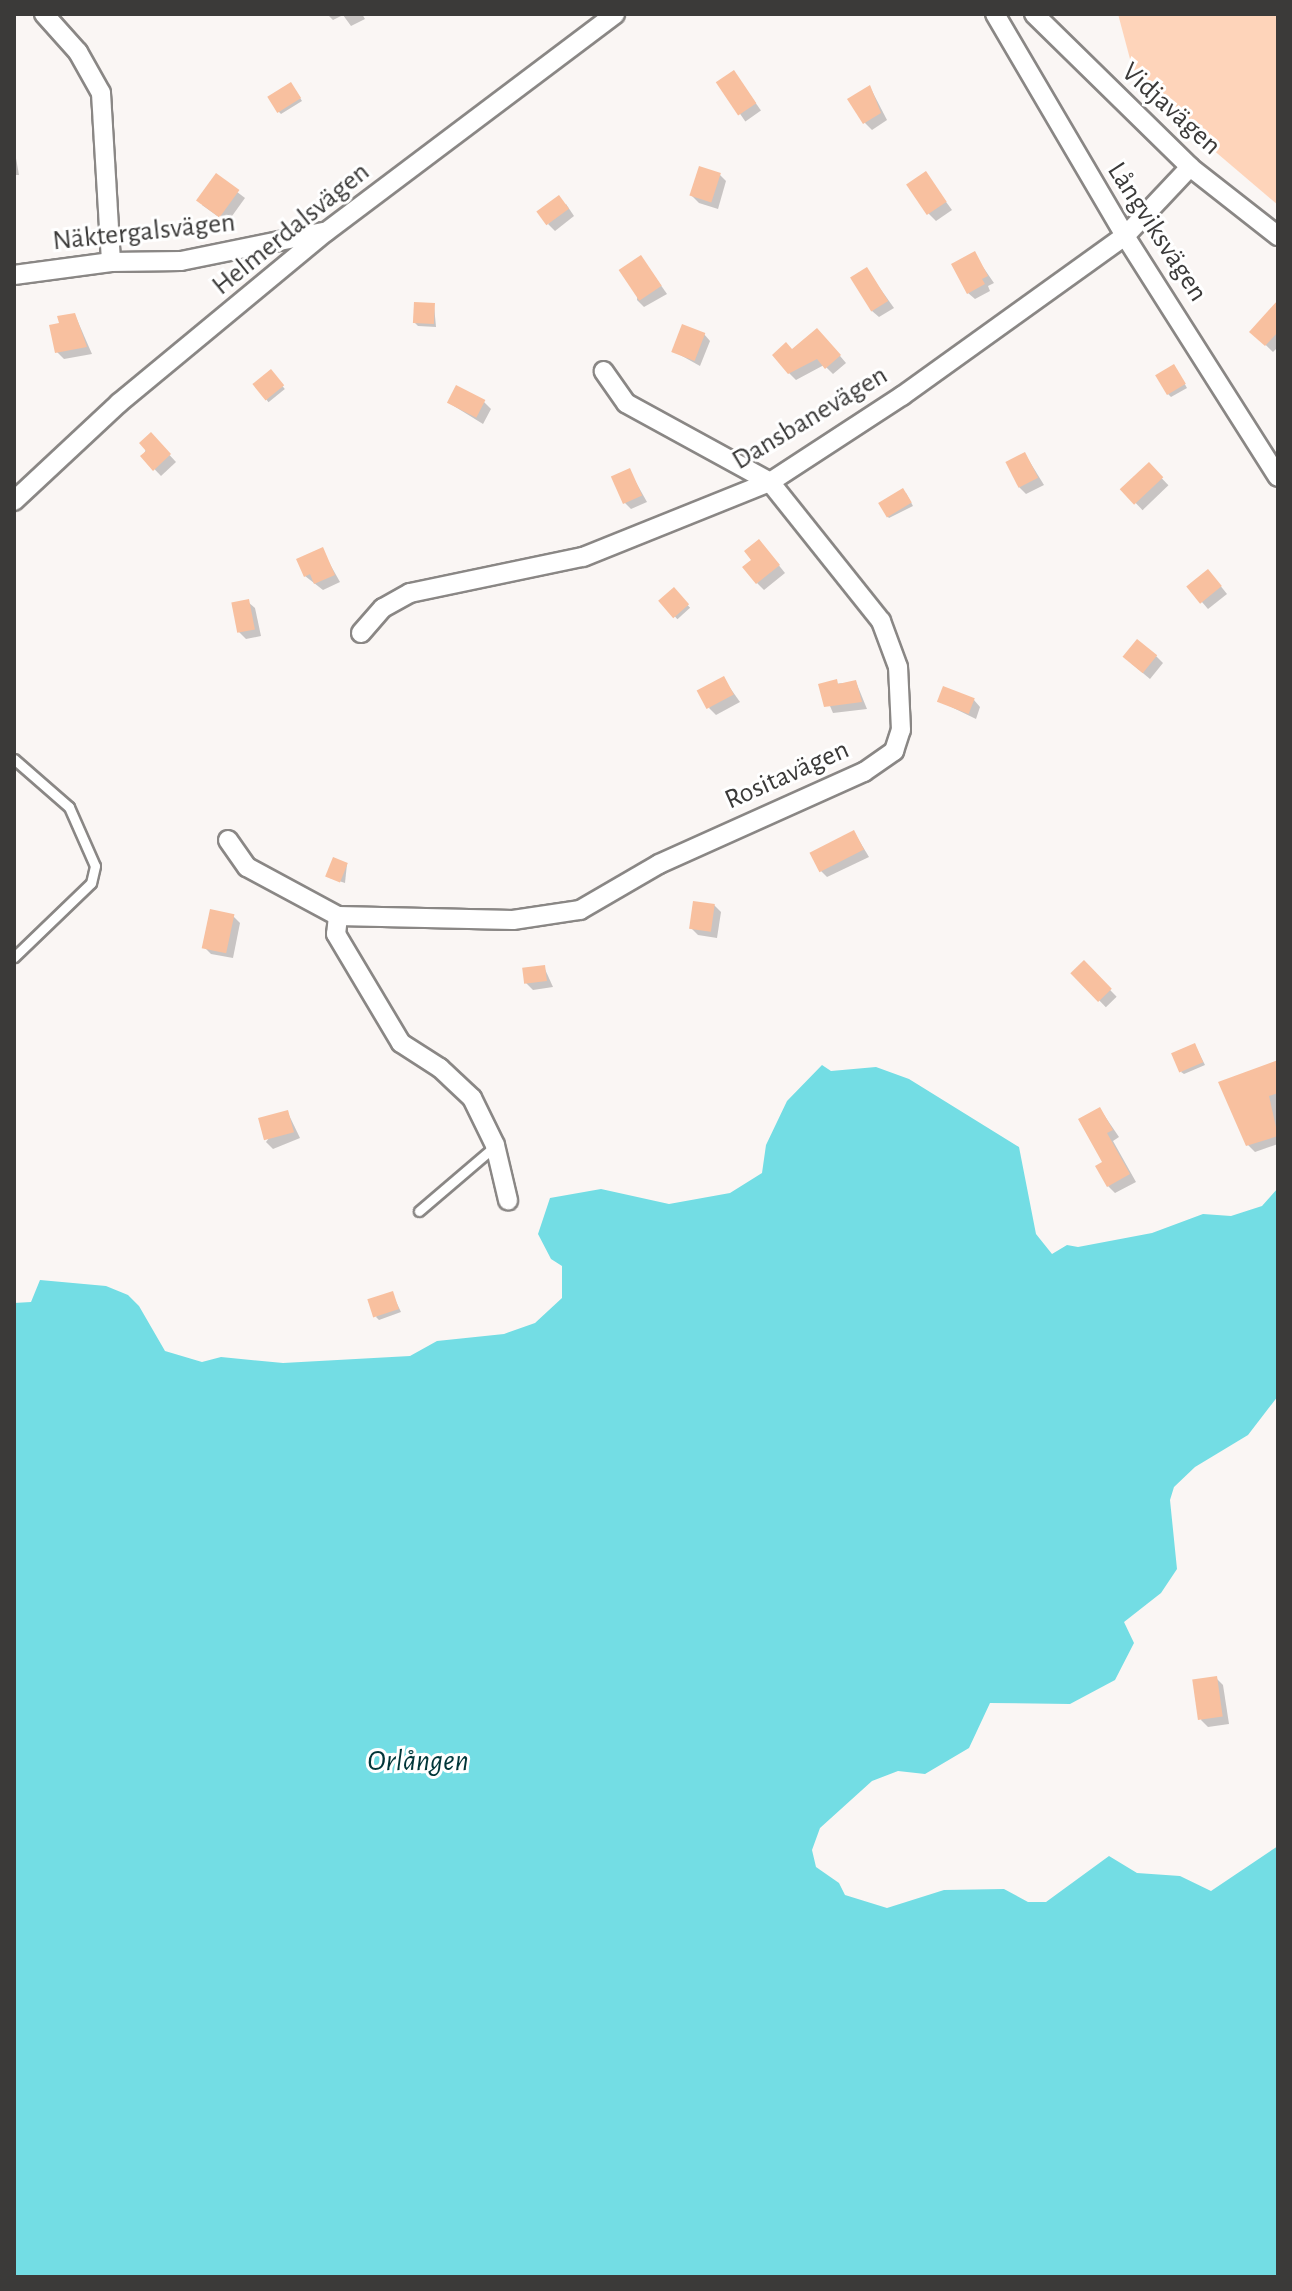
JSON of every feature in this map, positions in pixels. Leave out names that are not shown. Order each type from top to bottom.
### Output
[{"type":"street","points":[[44,14],[78,52],[101,93],[111,262]]},
{"type":"street","name":"Helmerdalsvägen","points":[[14,501],[119,403],[326,232],[615,14]]},
{"type":"street","name":"Långviksvägen","points":[[995,14],[1125,236],[1278,477]]},
{"type":"street","name":"Vidjavägen","points":[[1034,14],[1190,167],[1278,236]]},
{"type":"street","name":"Dansbanevägen","points":[[361,633],[383,608],[410,593],[583,557],[770,482],[902,396],[1125,236],[1190,167]]},
{"type":"street","name":"Näktergalsvägen","points":[[14,275],[111,262],[181,261],[326,232]]},
{"type":"street","name":"Rositavägen","points":[[228,840],[247,867],[338,916],[513,920],[580,910],[659,864],[864,772],[894,751],[901,730],[893,642],[770,482],[626,403],[604,371]]},
{"type":"street","points":[[338,916],[336,934],[401,1043],[440,1068],[472,1098],[495,1145],[508,1200]]},
{"type":"lane","points":[[14,759],[69,807],[95,866],[91,883],[14,957]]},
{"type":"lane","points":[[419,1211],[495,1145]]},
{"type":"shaded area","points":[[1118,14],[1278,14],[1278,205],[1137,85]]},
{"type":"water","name":"Orlången","points":[[822,1065],[831,1071],[876,1067],[909,1079],[1019,1147],[1036,1234],[1052,1254],[1067,1245],[1078,1247],[1152,1233],[1203,1214],[1231,1216],[1262,1206],[1278,1188],[1278,1396],[1248,1435],[1195,1467],[1174,1487],[1170,1500],[1177,1569],[1161,1593],[1124,1622],[1134,1643],[1115,1680],[1070,1704],[990,1703],[969,1748],[925,1774],[898,1771],[872,1781],[820,1828],[812,1850],[816,1867],[839,1883],[845,1895],[887,1908],[944,1890],[1004,1889],[1028,1902],[1046,1902],[1109,1856],[1137,1873],[1180,1876],[1211,1891],[1278,1846],[1278,2277],[14,2277],[14,1303],[31,1302],[40,1280],[106,1286],[128,1295],[139,1306],[165,1351],[202,1362],[221,1357],[283,1363],[410,1356],[437,1341],[504,1334],[535,1323],[562,1298],[562,1266],[551,1259],[538,1234],[550,1198],[601,1189],[669,1204],[730,1193],[762,1173],[766,1145],[787,1101]]},
{"type":"building","points":[[734,70],[756,103],[738,115],[716,82]]},
{"type":"building","points":[[291,82],[301,98],[277,113],[267,97]]},
{"type":"building","points":[[870,85],[881,113],[863,124],[847,99]]},
{"type":"building","points":[[699,166],[721,173],[711,203],[689,195]]},
{"type":"building","points":[[926,171],[947,202],[927,215],[906,184]]},
{"type":"building","points":[[216,173],[239,190],[219,218],[196,201]]},
{"type":"building","points":[[559,195],[569,209],[546,225],[536,211]]},
{"type":"building","points":[[975,251],[988,276],[982,279],[985,284],[967,294],[951,264]]},
{"type":"building","points":[[641,255],[662,286],[639,301],[619,270]]},
{"type":"building","points":[[867,267],[888,301],[871,312],[850,278]]},
{"type":"building","points":[[1278,300],[1278,332],[1265,346],[1249,332]]},
{"type":"building","points":[[414,302],[435,303],[434,324],[413,323]]},
{"type":"building","points":[[75,313],[87,347],[55,353],[49,325],[59,323],[57,316]]},
{"type":"building","points":[[682,324],[705,333],[695,361],[671,352]]},
{"type":"building","points":[[817,328],[841,355],[825,369],[817,359],[788,374],[772,355],[786,342],[792,349]]},
{"type":"building","points":[[1174,364],[1186,384],[1167,395],[1155,375]]},
{"type":"building","points":[[271,369],[284,385],[266,400],[252,384]]},
{"type":"building","points":[[456,385],[485,400],[476,418],[447,403]]},
{"type":"building","points":[[151,432],[171,454],[153,471],[140,456],[146,451],[139,443]]},
{"type":"building","points":[[1025,452],[1038,478],[1019,488],[1005,462]]},
{"type":"building","points":[[1149,462],[1163,477],[1134,505],[1120,489]]},
{"type":"building","points":[[630,468],[642,495],[623,504],[611,477]]},
{"type":"building","points":[[903,488],[912,503],[887,518],[878,503]]},
{"type":"building","points":[[759,539],[780,565],[756,584],[742,567],[751,560],[744,551]]},
{"type":"building","points":[[323,547],[335,575],[314,584],[310,574],[304,577],[296,559]]},
{"type":"building","points":[[1208,569],[1222,586],[1200,604],[1186,587]]},
{"type":"building","points":[[674,587],[689,604],[673,618],[658,601]]},
{"type":"building","points":[[249,599],[255,629],[237,633],[231,602]]},
{"type":"building","points":[[1137,639],[1157,655],[1143,673],[1123,657]]},
{"type":"building","points":[[724,676],[734,695],[706,709],[697,691]]},
{"type":"building","points":[[837,679],[838,684],[856,680],[862,702],[824,707],[818,684]]},
{"type":"building","points":[[943,686],[975,698],[969,714],[937,702]]},
{"type":"building","points":[[854,830],[864,850],[819,872],[809,853]]},
{"type":"building","points":[[333,857],[348,863],[340,882],[325,876]]},
{"type":"building","points":[[693,901],[715,904],[711,932],[689,929]]},
{"type":"building","points":[[210,909],[234,914],[226,953],[202,948]]},
{"type":"building","points":[[1084,960],[1112,989],[1098,1002],[1070,973]]},
{"type":"building","points":[[545,965],[547,981],[524,984],[522,968]]},
{"type":"building","points":[[1195,1043],[1203,1062],[1179,1072],[1171,1053]]},
{"type":"building","points":[[1278,1060],[1278,1093],[1269,1096],[1278,1136],[1246,1146],[1218,1082]]},
{"type":"building","points":[[1100,1107],[1113,1130],[1107,1133],[1130,1174],[1107,1187],[1095,1166],[1102,1162],[1078,1119]]},
{"type":"building","points":[[288,1110],[294,1132],[264,1140],[258,1118]]},
{"type":"building","points":[[393,1291],[399,1309],[373,1317],[367,1299]]},
{"type":"building","points":[[1217,1676],[1223,1717],[1198,1720],[1192,1679]]}]
